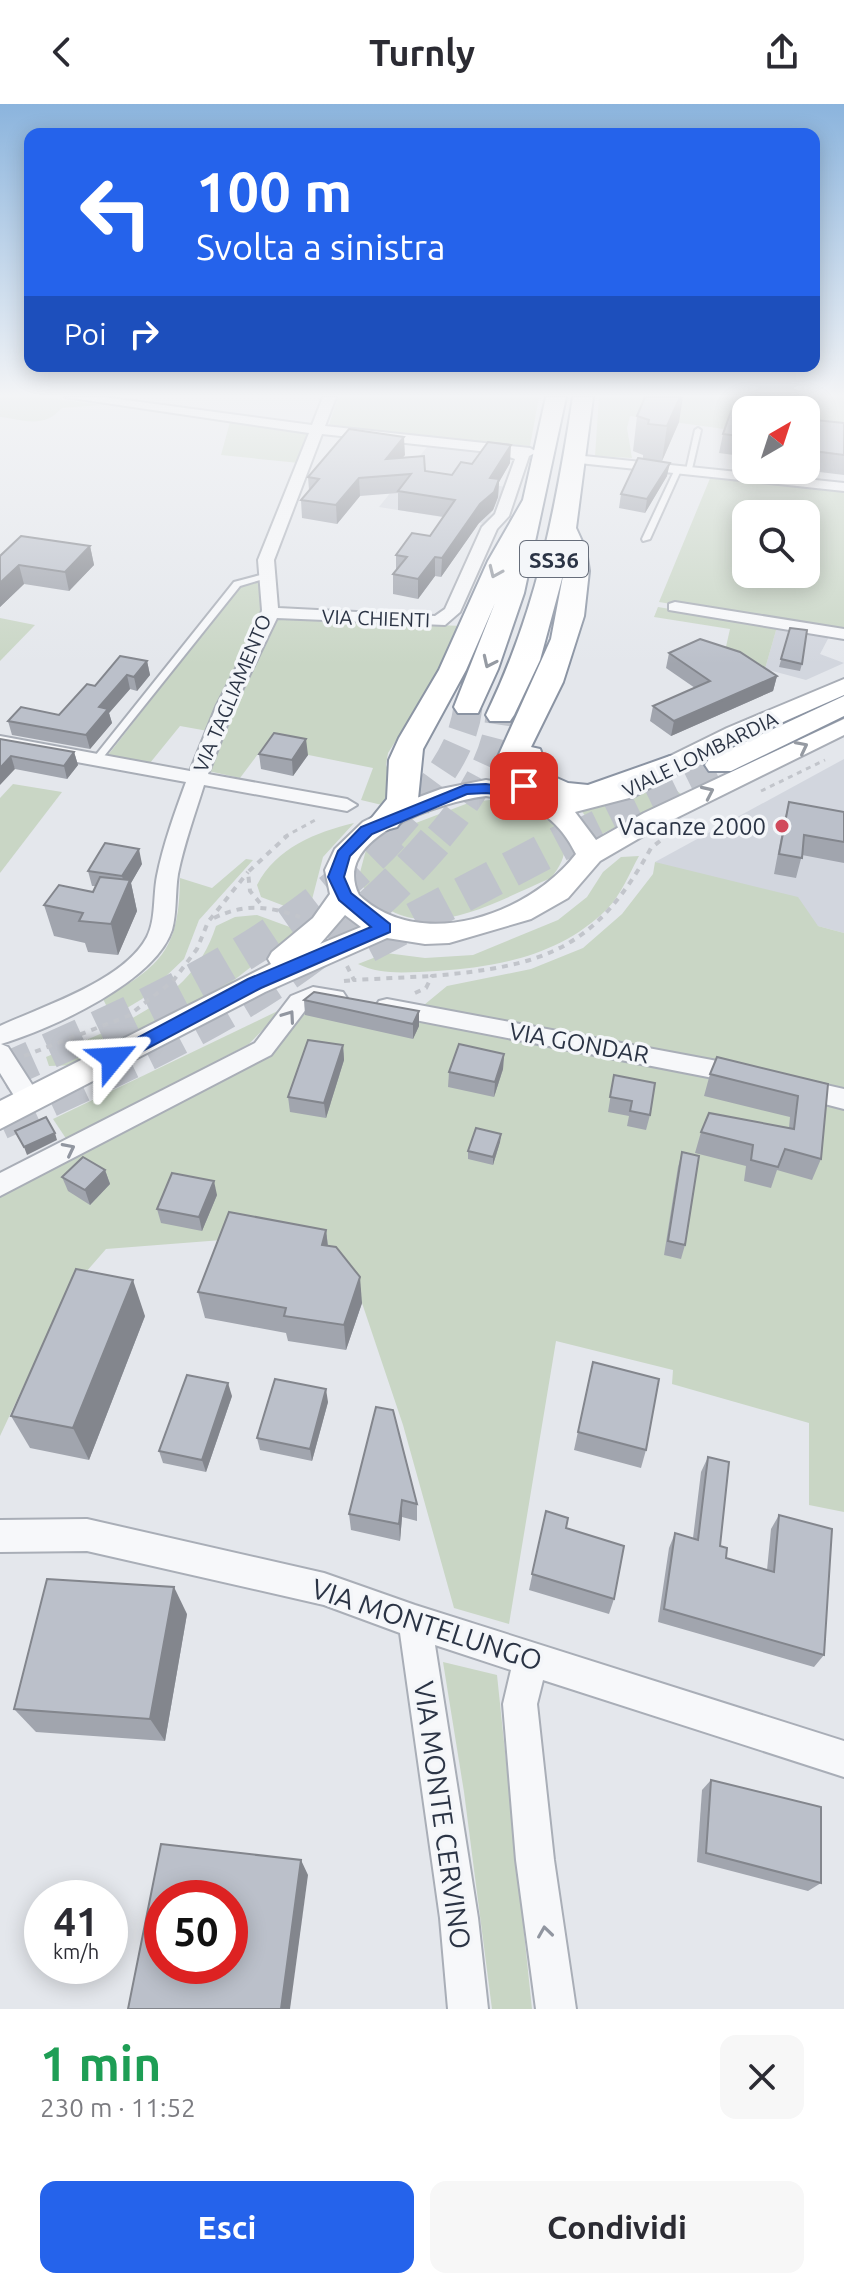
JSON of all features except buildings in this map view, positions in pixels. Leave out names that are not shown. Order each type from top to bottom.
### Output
[{"type":"highway","name":"SS36","points":[[468,707],[494,651],[515,591],[536,486]]},
{"type":"highway","name":"SS36","points":[[500,715],[526,660],[564,528],[570,486]]},
{"type":"highway","points":[[386,820],[405,798],[408,786],[402,761],[411,741],[457,661],[505,549],[532,504]]},
{"type":"highway","name":"SS36","points":[[542,799],[515,773],[511,761],[564,644],[576,562],[573,543],[564,528]]},
{"type":"highway","points":[[564,644],[560,692],[528,757],[527,765],[533,775],[564,792],[591,795],[670,765]]},
{"type":"highway","points":[[720,765],[844,705]]},
{"type":"main road","name":"VIALE LOMBARDIA","points":[[344,896],[336,877],[343,854],[366,830],[386,820],[465,790],[486,788],[542,799],[602,800],[629,791],[670,765],[844,686]]},
{"type":"main road","name":"VIALE LOMBARDIA","points":[[384,928],[429,935],[484,925],[555,893],[575,876],[590,855],[653,819],[844,726]]},
{"type":"main road","points":[[542,799],[579,830],[590,855]]},
{"type":"main road","points":[[254,984],[323,925],[344,896],[361,913],[384,928]]},
{"type":"main road","points":[[0,1116],[254,984],[384,928]]},
{"type":"street","name":"VIA TAGLIAMENTO","points":[[0,1036],[118,979],[150,950],[163,930],[166,910],[164,886],[196,776],[224,708],[271,613],[264,576],[266,560],[297,486]]},
{"type":"street","name":"VIA CHIENTI","points":[[271,613],[439,621],[452,612],[490,527],[502,516],[513,486]]},
{"type":"street","points":[[675,607],[844,634]]},
{"type":"street","points":[[0,742],[347,805]]},
{"type":"street","name":"VIA GONDAR","points":[[0,1185],[263,1049],[299,1002],[313,995],[437,1016],[588,1047],[703,1065],[844,1099]]},
{"type":"street","points":[[0,1053],[30,1100]]},
{"type":"street","name":"VIA MONTELUNGO","points":[[0,1536],[87,1535],[324,1589],[415,1622],[844,1759]]},
{"type":"street","name":"VIA MONTE CERVINO","points":[[415,1622],[459,1918],[468,2009]]},
{"type":"street","points":[[531,1657],[520,1704],[535,1860],[556,2009]]},
{"type":"lane","points":[[646,539],[674,486]]},
{"type":"lane","points":[[98,758],[237,584],[264,576]]},
{"type":"path","points":[[750,796],[831,756]]},
{"type":"path","points":[[208,922],[229,910],[260,903],[250,891],[248,872],[278,841],[347,805]]},
{"type":"path","points":[[393,1008],[426,988],[432,976],[516,965],[571,943],[611,912],[651,848],[669,835]]},
{"type":"shaded area","points":[[396,486],[506,487],[485,524],[379,507]]},
{"type":"shaded area","points":[[777,627],[830,635],[820,654],[844,663],[806,680],[765,669]]},
{"type":"shaded area","name":"Vacanze 2000","points":[[844,759],[844,933],[818,926],[655,862]]},
{"type":"green space","points":[[707,486],[805,486],[844,490],[844,632],[659,602]]},
{"type":"green space","points":[[259,580],[264,610],[208,731],[180,726],[150,763],[108,755],[239,587]]},
{"type":"green space","points":[[658,607],[777,627],[765,669],[723,660],[730,629],[654,617]]},
{"type":"green space","points":[[0,618],[35,625],[0,661]]},
{"type":"green space","points":[[277,619],[463,626],[447,661],[388,753],[386,765],[395,784],[382,805],[361,800],[373,768],[264,746],[240,778],[208,771],[232,711]]},
{"type":"green space","points":[[664,781],[681,794],[600,835],[580,809],[600,807]]},
{"type":"green space","points":[[13,784],[62,792],[0,873],[0,798]]},
{"type":"green space","points":[[490,800],[523,808],[551,823],[561,833],[565,846],[562,861],[551,878],[476,910],[425,919],[401,915],[379,903],[358,880],[367,846],[379,837],[471,802]]},
{"type":"green space","points":[[354,823],[323,857],[308,915],[261,897],[257,885],[286,851],[325,831]]},
{"type":"green space","points":[[639,856],[621,891],[607,909],[570,938],[549,948],[506,962],[437,971],[396,972],[358,964],[386,953],[425,958],[473,955],[558,920],[587,897],[603,872],[621,857]]},
{"type":"green space","points":[[246,859],[253,860],[199,920],[184,959],[142,999],[112,1017],[103,999],[140,976],[164,952],[171,938],[179,902],[180,878],[212,888]]},
{"type":"green space","points":[[655,862],[798,897],[818,926],[844,933],[844,1090],[717,1060],[424,1005],[447,986],[531,969],[583,948],[622,914],[653,874]]},
{"type":"green space","points":[[257,915],[298,930],[224,988],[77,1065],[49,1066],[46,1057],[123,1023],[169,994],[189,975],[205,953],[216,926],[235,917]]},
{"type":"green space","points":[[312,998],[645,1063],[844,1106],[844,1512],[809,1505],[809,1423],[672,1384],[673,1370],[556,1341],[509,1624],[454,1608],[403,1425],[362,1303],[235,1239],[106,1249],[66,1295],[0,1436],[0,1194],[272,1053],[304,1015]]},
{"type":"green space","points":[[284,1008],[249,1044],[67,1140],[53,1119]]},
{"type":"green space","points":[[443,1662],[497,1675],[532,2009],[492,2009],[464,1792]]},
{"type":"tunnel","points":[[389,837],[449,761],[458,744],[468,707]]},
{"type":"tunnel","points":[[439,837],[460,810],[487,765],[500,715]]},
{"type":"tunnel","points":[[575,836],[720,765]]},
{"type":"tunnel","points":[[0,1122],[181,1035],[291,970],[343,931],[392,887],[440,835]]},
{"type":"tunnel","points":[[367,945],[575,836]]},
{"type":"tunnel","points":[[0,1073],[157,1001],[258,944],[305,912],[389,837]]},
{"type":"place","name":"Vacanze 2000","points":[[782,826]]},
{"type":"route","points":[[113,1058],[254,984],[384,928],[361,913],[344,896],[336,877],[343,854],[366,830],[465,790],[486,788],[532,796],[524,786]]}]
